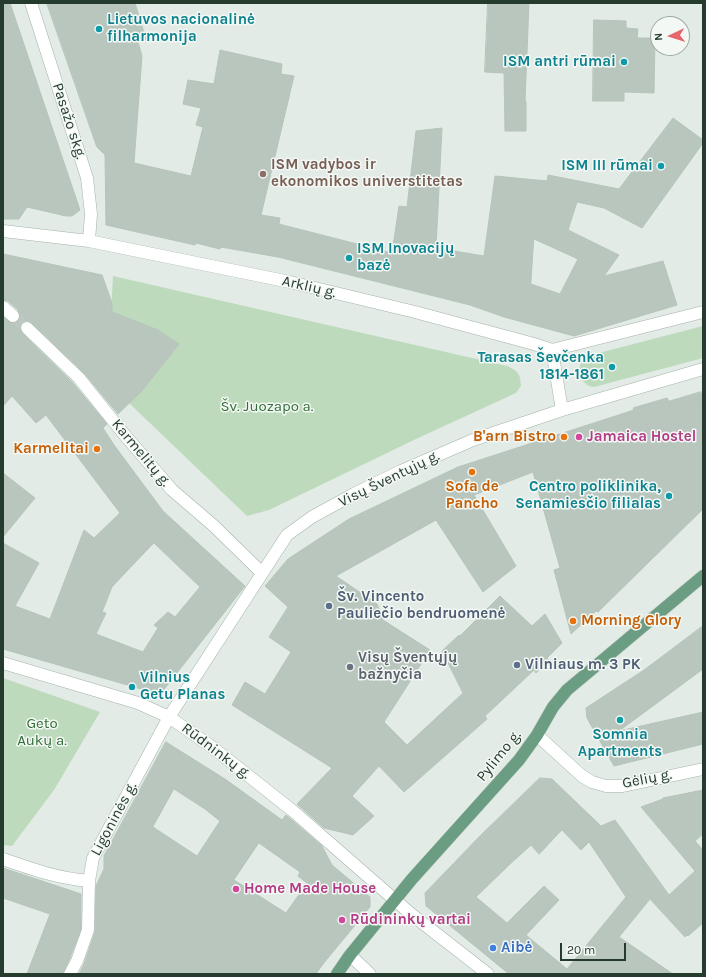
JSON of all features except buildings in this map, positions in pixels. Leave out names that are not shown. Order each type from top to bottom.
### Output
[{"type":"main road","name":"Pylimo g.","points":[[336,974],[412,879],[519,760],[537,735],[553,706],[567,690],[703,576]]},
{"type":"street","name":"Pasažo skg.","points":[[31,3],[87,178],[91,214],[89,241]]},
{"type":"street","name":"Arklių g.","points":[[3,231],[89,241],[297,283],[422,314],[552,350]]},
{"type":"street","points":[[3,307],[13,316]]},
{"type":"street","points":[[562,410],[552,350],[703,312]]},
{"type":"street","name":"Karmelitų g.","points":[[26,328],[79,378],[122,433],[172,490],[214,526],[262,573]]},
{"type":"street","name":"Visų Šventųjų g.","points":[[169,717],[287,535],[312,517],[401,471],[473,440],[562,410],[703,369]]},
{"type":"street","name":"Rūdninkų g.","points":[[3,663],[138,704],[169,717],[212,747],[293,811],[474,970],[488,974]]},
{"type":"street","name":"Ligoninės g.","points":[[70,974],[78,961],[88,930],[89,881],[93,858],[169,717]]},
{"type":"street","name":"Gėlių g.","points":[[537,735],[582,776],[592,782],[606,786],[623,786],[703,769]]},
{"type":"street","points":[[3,859],[50,875],[67,879],[89,881]]},
{"type":"street","points":[[350,955],[370,974]]},
{"type":"green space","name":"Šv. Juozapo a.","points":[[113,276],[507,366],[518,373],[521,386],[516,393],[416,439],[269,510],[247,516],[129,403],[141,392],[179,344],[158,330],[111,312]]},
{"type":"green space","points":[[703,326],[703,358],[594,387],[589,386],[582,379],[580,374],[580,364],[587,356]]},
{"type":"green space","name":"Geto Aukų a.","points":[[3,678],[100,712],[54,790],[12,846],[3,845]]},
{"type":"tunnel","points":[[13,316],[27,328]]},
{"type":"place","name":"Lietuvos nacionalinė filharmonija","points":[[99,29]]},
{"type":"place","name":"ISM antri rūmai","points":[[624,62]]},
{"type":"place","name":"ISM III rūmai","points":[[661,166]]},
{"type":"place","name":"ISM vadybos ir ekonomikos universtitetas","points":[[263,174]]},
{"type":"place","name":"ISM Inovacijų bazė","points":[[349,258]]},
{"type":"place","name":"Tarasas Ševčenka 1814-1861","points":[[612,367]]},
{"type":"place","name":"B'arn Bistro","points":[[564,437]]},
{"type":"place","name":"Jamaica Hostel","points":[[579,437]]},
{"type":"place","name":"Karmelitai","points":[[97,449]]},
{"type":"place","name":"Sofa de Pancho","points":[[472,472]]},
{"type":"place","name":"Centro poliklinika, Senamiesčio filialas","points":[[669,496]]},
{"type":"place","name":"Šv. Vincento Pauliečio bendruomenė","points":[[329,606]]},
{"type":"place","name":"Morning Glory","points":[[573,621]]},
{"type":"place","name":"Vilniaus m. 3 PK","points":[[517,665]]},
{"type":"place","name":"Visų Šventųjų bažnyčia","points":[[350,667]]},
{"type":"place","name":"Vilnius Getu Planas","points":[[132,687]]},
{"type":"place","name":"Somnia Apartments","points":[[620,720]]},
{"type":"place","name":"Home Made House","points":[[236,889]]},
{"type":"place","name":"Rūdininkų vartai","points":[[342,920]]},
{"type":"place","name":"Aibė","points":[[493,948]]}]
